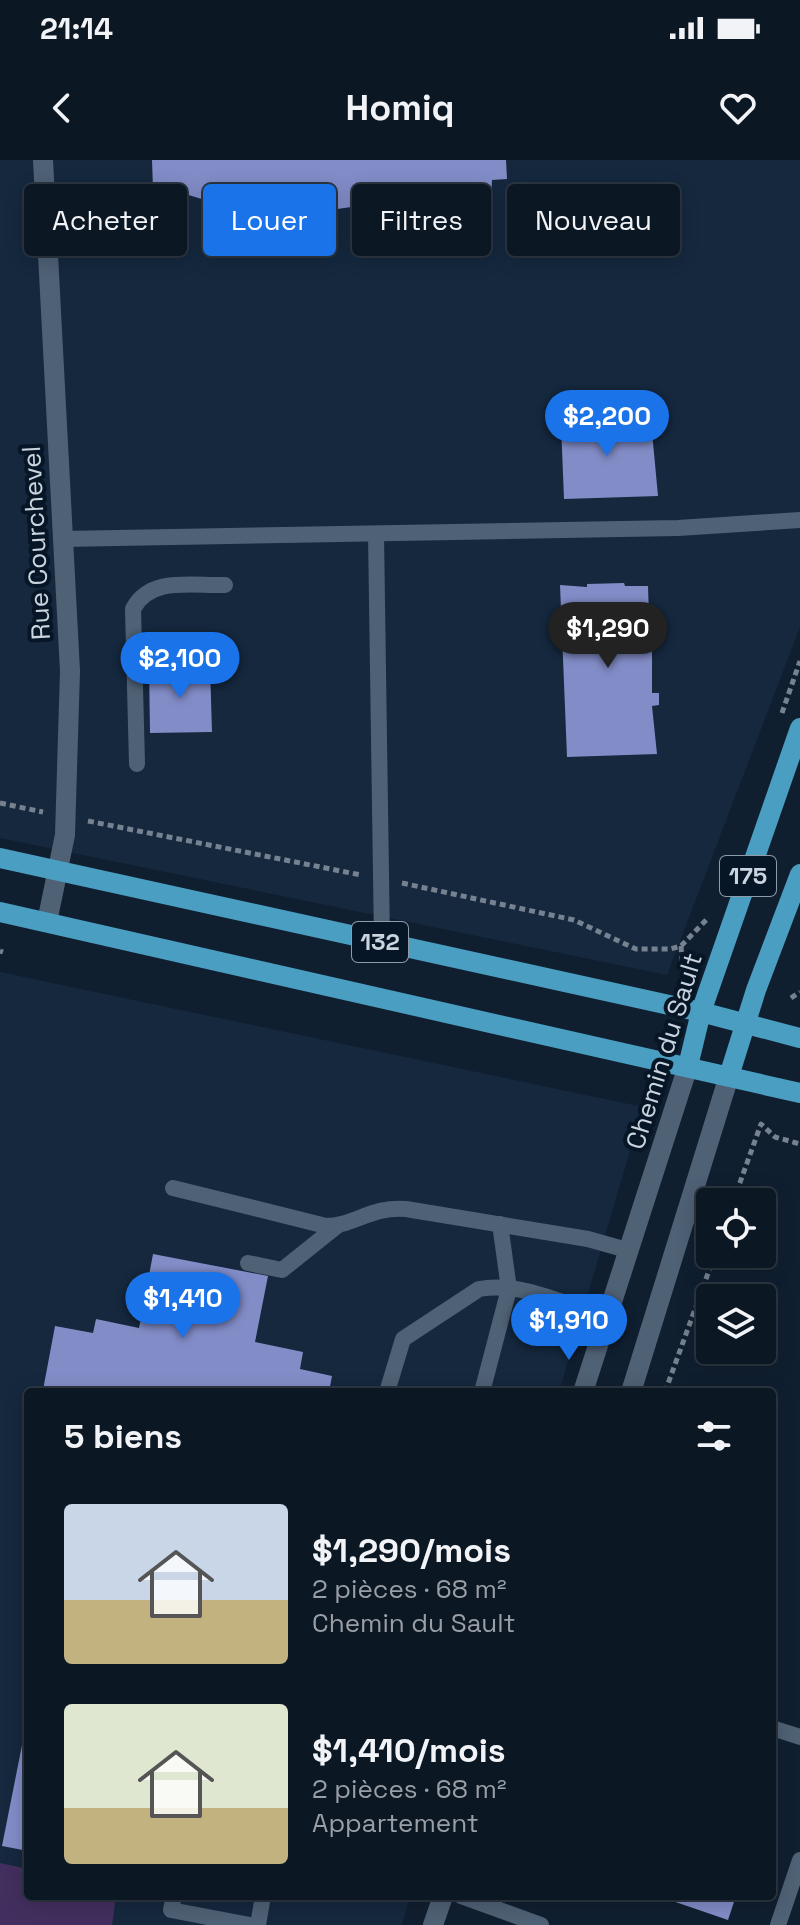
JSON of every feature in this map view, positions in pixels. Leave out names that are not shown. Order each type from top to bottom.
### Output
[{"type":"main road","name":"Chemin du Sault","points":[[688,1066],[701,1012],[800,728]]},
{"type":"main road","name":"132","points":[[0,858],[59,869],[119,887],[701,1012],[800,1038]]},
{"type":"main road","name":"175","points":[[729,1076],[744,1023],[800,874]]},
{"type":"main road","name":"132","points":[[0,912],[800,1093]]},
{"type":"street","name":"Rue Courchevel","points":[[43,160],[70,671],[66,817],[47,922]]},
{"type":"street","name":"Chemin du Sault","points":[[584,1388],[688,1066]]},
{"type":"street","points":[[632,1388],[729,1076]]},
{"type":"street","points":[[433,1925],[442,1900]]},
{"type":"lane","points":[[62,539],[678,528],[800,520]]},
{"type":"lane","points":[[376,534],[382,942]]},
{"type":"lane","points":[[137,764],[133,609],[140,594],[155,587],[225,585]]},
{"type":"lane","points":[[173,1188],[337,1226]]},
{"type":"lane","points":[[248,1263],[282,1270],[337,1226],[362,1214],[390,1208],[588,1239],[627,1250]]},
{"type":"lane","points":[[483,1388],[509,1289],[500,1224]]},
{"type":"lane","points":[[388,1388],[403,1339],[479,1289],[537,1293],[606,1317]]},
{"type":"lane","points":[[776,1729],[800,1737]]},
{"type":"lane","points":[[778,1925],[800,1860]]},
{"type":"lane","points":[[173,1900],[171,1910],[250,1925]]},
{"type":"lane","points":[[258,1925],[262,1900]]},
{"type":"lane","points":[[472,1900],[541,1925]]},
{"type":"path","points":[[0,803],[28,809]]},
{"type":"path","points":[[636,949],[681,946],[701,923]]},
{"type":"path","points":[[681,946],[683,973]]},
{"type":"path","points":[[791,998],[800,992]]},
{"type":"path","points":[[738,1188],[761,1124],[775,1137],[800,1144]]},
{"type":"path","points":[[666,1388],[710,1268]]},
{"type":"shaded area","points":[[0,160],[800,160],[800,627],[667,975],[0,838]]},
{"type":"shaded area","points":[[0,972],[643,1107],[560,1388],[24,1388],[24,1900],[409,1900],[402,1925],[0,1925]]},
{"type":"shaded area","points":[[0,1863],[24,1868],[24,1900],[115,1900],[112,1925],[0,1925]]},
{"type":"building","points":[[152,160],[506,160],[507,179],[492,180],[491,200],[491,184],[352,184],[352,207],[336,209],[336,184],[203,184],[203,199],[187,195],[187,184],[153,184]]},
{"type":"building","points":[[581,404],[582,423],[651,421],[658,496],[564,499],[561,424],[565,424],[565,405]]},
{"type":"building","points":[[624,583],[625,586],[648,586],[649,617],[652,617],[652,693],[659,693],[659,705],[652,706],[657,754],[567,757],[560,585],[587,587],[587,584]]},
{"type":"building","points":[[210,666],[212,732],[150,733],[149,667]]},
{"type":"building","points":[[153,1254],[268,1276],[255,1342],[303,1352],[300,1369],[332,1376],[330,1388],[43,1388],[55,1326],[93,1333],[96,1319],[139,1328]]},
{"type":"building","points":[[24,1735],[24,1850],[2,1846]]},
{"type":"building","points":[[670,1900],[735,1900],[728,1920]]}]
